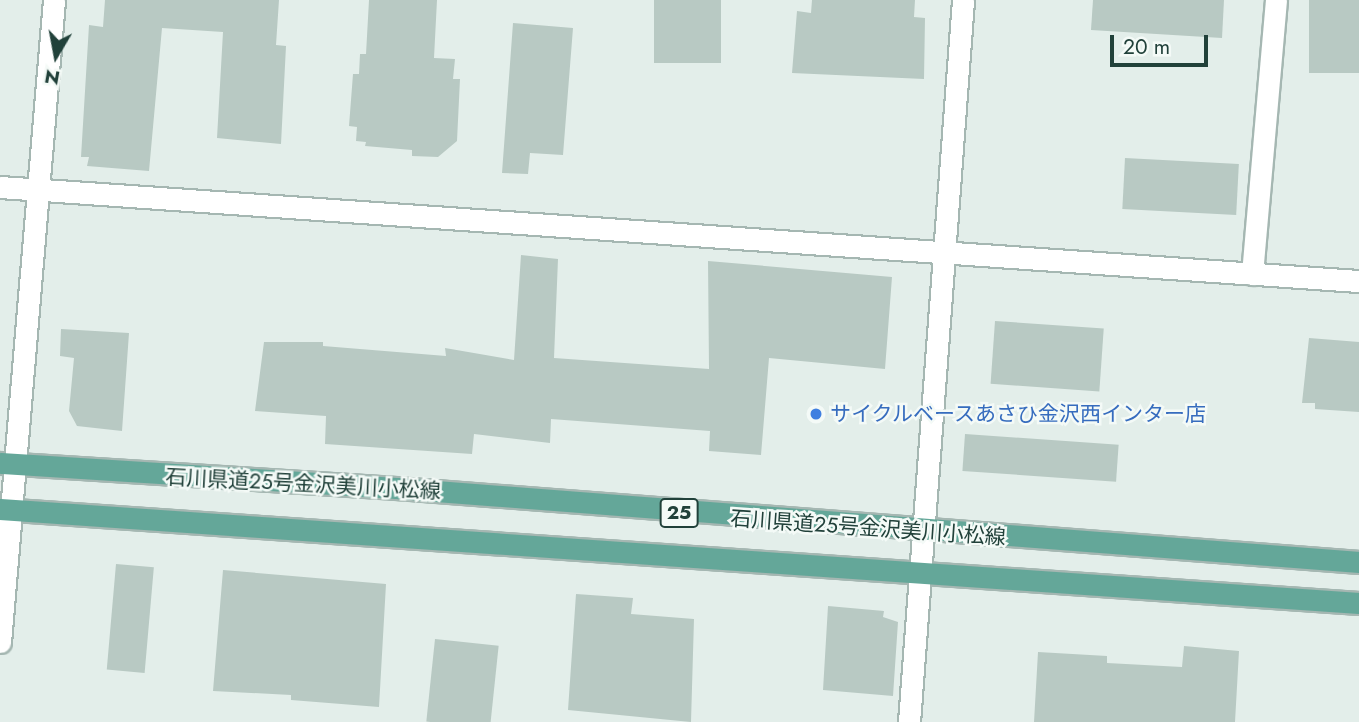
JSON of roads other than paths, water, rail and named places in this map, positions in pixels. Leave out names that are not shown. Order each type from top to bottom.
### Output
[{"type":"main road","name":"石川県道25号金沢美川小松線","points":[[7,464],[397,488],[1359,562]]},
{"type":"main road","name":"石川県道25号金沢美川小松線","points":[[5,509],[1359,603]]},
{"type":"street","points":[[0,642],[7,464],[38,190],[54,0]]},
{"type":"street","points":[[909,722],[963,0]]},
{"type":"street","points":[[1252,274],[1276,0]]},
{"type":"street","points":[[0,187],[1359,281]]},
{"type":"place","name":"サイクルベースあさひ金沢西インター店","points":[[816,414]]}]
